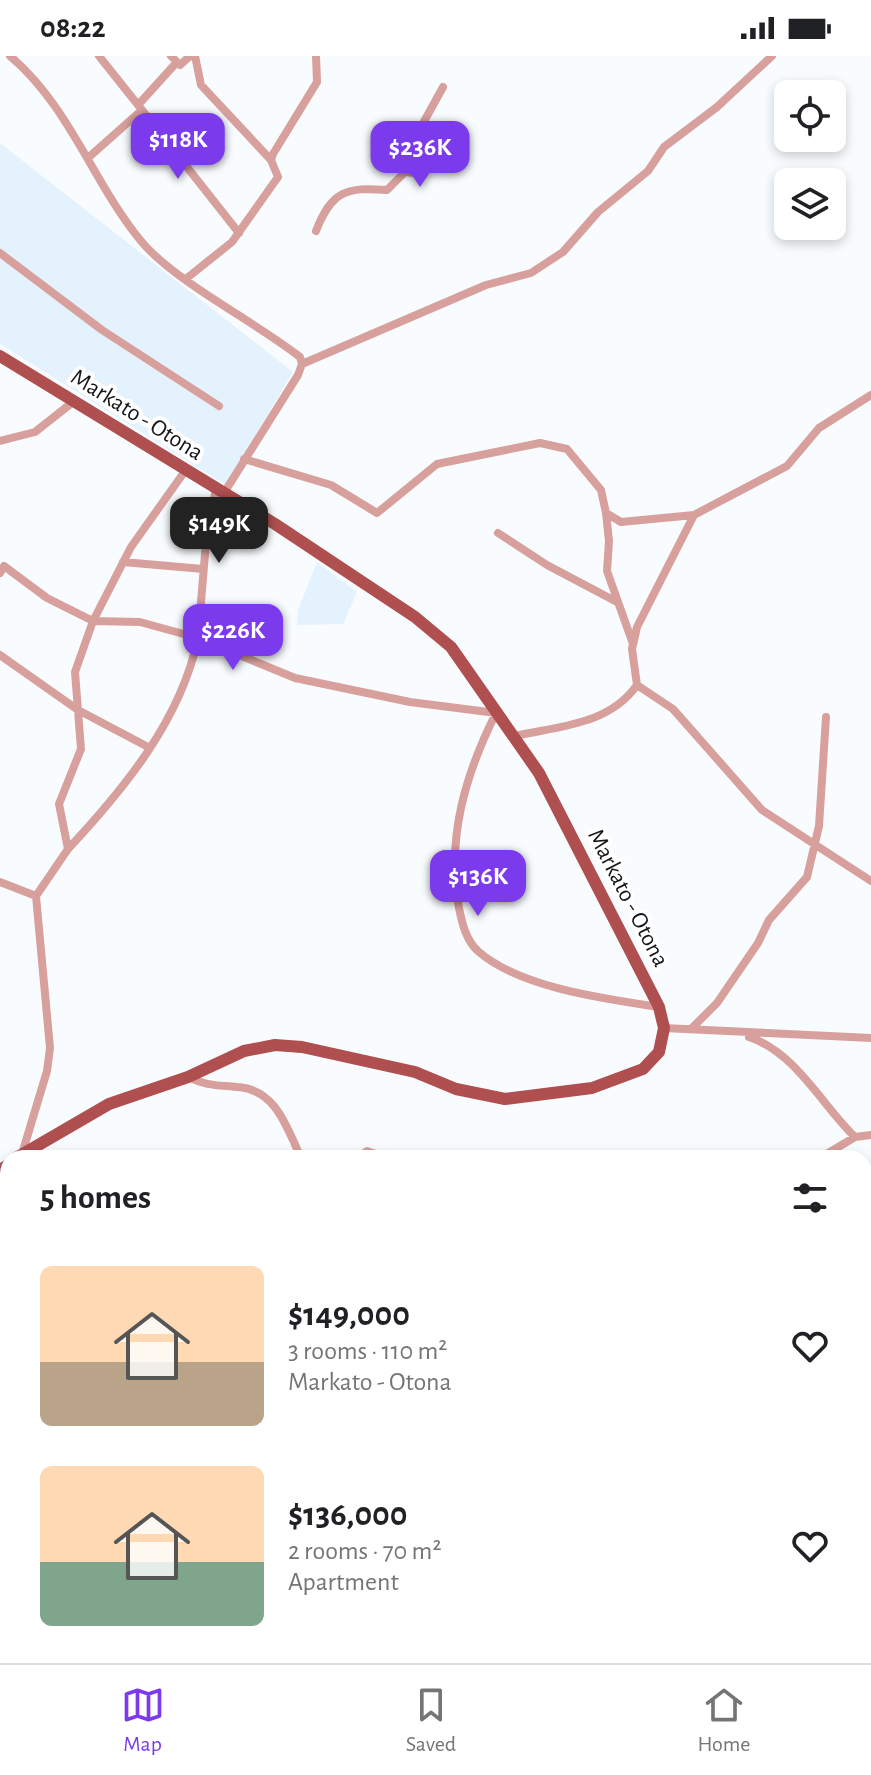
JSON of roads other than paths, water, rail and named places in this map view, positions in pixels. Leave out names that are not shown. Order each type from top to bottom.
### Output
[{"type":"main road","name":"Markato - Otona","points":[[0,356],[220,491],[415,617],[451,647],[539,773],[659,1007],[664,1028],[659,1052],[643,1069],[592,1088],[505,1099],[456,1089],[415,1072],[314,1049],[275,1045],[244,1051],[188,1077],[109,1104],[29,1150]]},
{"type":"street","points":[[10,56],[22,60],[52,98],[111,198],[144,244],[187,278],[293,351],[302,364]]},
{"type":"street","points":[[99,56],[239,233]]},
{"type":"street","points":[[89,157],[140,107],[174,59],[180,65],[192,56],[201,85],[271,160],[278,177],[239,233],[187,278]]},
{"type":"street","points":[[271,160],[317,82],[316,56]]},
{"type":"street","points":[[21,1150],[47,1071],[50,1048],[36,896],[68,849],[111,802],[150,748],[191,673],[198,638],[203,569],[220,491],[244,459],[302,364],[486,285],[531,273],[563,252],[598,212],[648,171],[664,147],[717,107],[772,56]]},
{"type":"street","points":[[316,231],[325,208],[354,188],[387,190],[405,172],[424,174],[421,127],[443,87]]},
{"type":"street","points":[[0,253],[102,330],[219,406]]},
{"type":"street","points":[[606,513],[621,522],[694,515],[787,466],[819,428],[871,395]]},
{"type":"street","points":[[0,441],[35,432],[73,402]]},
{"type":"street","points":[[244,459],[331,485],[377,513],[437,464],[540,443],[567,449],[601,490],[606,513],[607,571],[633,644],[637,685],[627,699],[602,714],[572,726],[515,736]]},
{"type":"street","points":[[68,849],[59,804],[81,749],[75,672],[93,621],[123,562],[185,471]]},
{"type":"street","points":[[633,644],[651,595],[694,515]]},
{"type":"street","points":[[498,533],[547,565],[617,602]]},
{"type":"street","points":[[123,562],[203,569]]},
{"type":"street","points":[[0,573],[4,566],[47,598],[93,621],[140,622],[198,638],[295,678],[410,702],[496,713],[474,756],[457,821],[454,865],[463,928],[476,950],[528,977],[596,997],[659,1007]]},
{"type":"street","points":[[0,655],[78,710],[150,748]]},
{"type":"street","points":[[637,685],[673,709],[762,810],[871,881]]},
{"type":"street","points":[[691,1029],[717,1003],[758,943],[769,920],[807,877],[816,847],[826,717]]},
{"type":"street","points":[[0,882],[36,896]]},
{"type":"street","points":[[664,1028],[871,1038]]},
{"type":"street","points":[[741,1034],[764,1042],[778,1053],[855,1137]]},
{"type":"street","points":[[188,1077],[219,1088],[252,1089],[266,1098],[278,1108],[297,1150]]},
{"type":"street","points":[[833,1150],[855,1137],[871,1135]]}]
